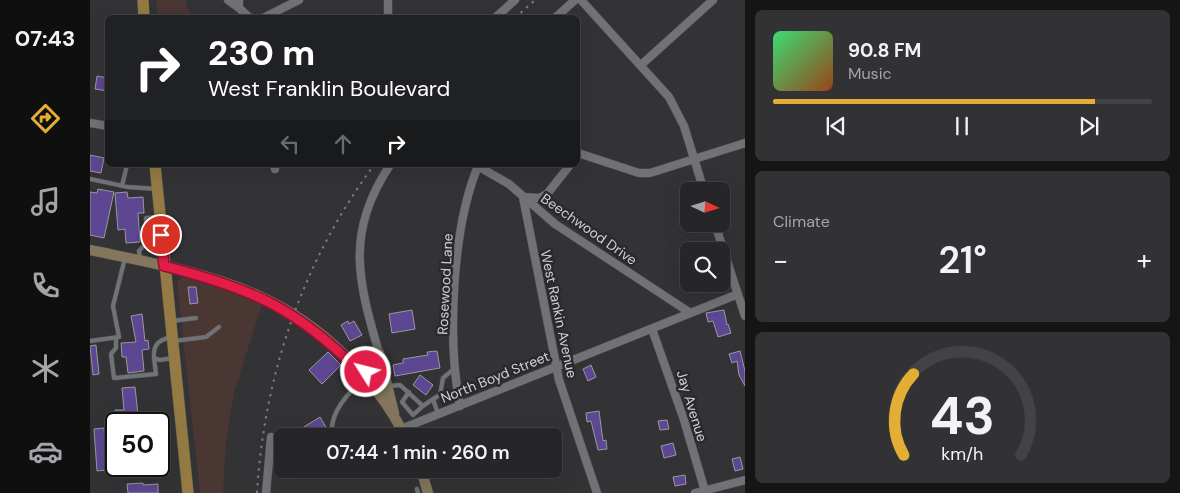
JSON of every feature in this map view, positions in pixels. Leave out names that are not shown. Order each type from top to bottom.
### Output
[{"type":"main road","points":[[143,0],[144,15]]},
{"type":"main road","points":[[155,167],[188,493]]},
{"type":"main road","points":[[90,250],[211,278],[260,296],[313,329],[335,347],[373,387],[400,428]]},
{"type":"main road","points":[[379,353],[393,408],[401,428]]},
{"type":"main road","points":[[363,375],[374,368],[379,361],[379,353]]},
{"type":"main road","points":[[373,387],[382,375],[383,367]]},
{"type":"main road","points":[[424,478],[428,493]]},
{"type":"street","points":[[228,0],[239,4],[248,15]]},
{"type":"street","points":[[269,15],[299,0]]},
{"type":"street","points":[[388,0],[388,15]]},
{"type":"street","points":[[498,15],[515,0]]},
{"type":"street","points":[[558,15],[575,0]]},
{"type":"street","points":[[580,0],[641,65],[675,107],[701,182]]},
{"type":"street","points":[[641,65],[713,0]]},
{"type":"street","points":[[90,123],[105,126]]},
{"type":"street","points":[[580,155],[639,173],[661,171],[745,143]]},
{"type":"street","points":[[379,353],[362,284],[360,240],[370,202],[389,167]]},
{"type":"street","name":"Rosewood Lane","points":[[460,406],[455,368],[455,293],[461,225],[466,197],[476,167]]},
{"type":"street","name":"Beechwood Drive","points":[[481,167],[493,173],[555,224],[689,312]]},
{"type":"street","points":[[523,197],[539,198],[547,194],[568,167]]},
{"type":"street","name":"West Rankin Avenue","points":[[523,197],[557,366],[597,493]]},
{"type":"street","points":[[718,232],[745,316]]},
{"type":"street","name":"North Boyd Street","points":[[402,428],[415,419],[438,414],[460,406],[652,329],[689,312],[738,294]]},
{"type":"street","name":"Jay Avenue","points":[[652,329],[678,402],[705,491]]},
{"type":"street","points":[[266,493],[272,437]]},
{"type":"street","points":[[695,493],[745,480]]},
{"type":"lane","points":[[122,186],[127,167]]},
{"type":"lane","points":[[90,179],[122,186],[156,189]]},
{"type":"lane","points":[[140,261],[139,251],[147,242],[146,218],[159,217]]},
{"type":"lane","points":[[126,257],[113,306],[118,337],[116,337],[116,348],[111,354],[114,378],[156,374],[155,345],[160,339],[206,337],[219,327]]},
{"type":"lane","points":[[170,321],[196,318]]},
{"type":"lane","points":[[90,341],[116,337]]},
{"type":"lane","points":[[154,358],[160,360],[173,358]]},
{"type":"lane","points":[[440,395],[443,378],[455,368]]},
{"type":"lane","points":[[333,428],[334,418],[347,394],[363,375]]},
{"type":"lane","points":[[388,386],[400,384],[423,406]]},
{"type":"lane","points":[[393,408],[402,402],[409,392]]},
{"type":"lane","points":[[402,402],[415,419],[423,406],[433,399],[440,395],[457,392]]},
{"type":"lane","points":[[433,399],[438,414]]},
{"type":"shaded area","points":[[156,0],[186,0],[187,8],[192,15],[158,15]]},
{"type":"shaded area","points":[[183,277],[215,286],[262,305],[234,392],[226,442],[223,493],[200,493],[177,282]]},
{"type":"building","points":[[97,76],[105,77],[105,91],[95,89]]},
{"type":"building","points":[[90,155],[104,158],[101,173],[90,171]]},
{"type":"building","points":[[98,189],[114,192],[104,238],[90,235],[90,192],[97,193]]},
{"type":"building","points":[[127,192],[128,198],[143,197],[144,213],[138,213],[140,242],[126,243],[125,229],[118,230],[115,193]]},
{"type":"building","points":[[188,287],[196,287],[198,303],[190,304]]},
{"type":"building","points":[[412,310],[415,329],[392,333],[389,314]]},
{"type":"building","points":[[724,310],[731,333],[718,337],[713,321],[708,322],[706,313]]},
{"type":"building","points":[[142,314],[145,341],[148,340],[149,349],[142,350],[144,371],[128,373],[126,357],[122,357],[121,343],[136,342],[131,316]]},
{"type":"building","points":[[348,321],[349,324],[354,321],[362,335],[350,341],[341,325]]},
{"type":"building","points":[[96,345],[99,374],[93,375],[90,346]]},
{"type":"building","points":[[437,351],[440,368],[395,376],[393,365],[403,363],[403,359],[428,355],[427,352]]},
{"type":"building","points":[[740,351],[745,371],[745,386],[739,375],[737,361],[732,363],[729,354]]},
{"type":"building","points":[[328,352],[341,365],[322,384],[309,370]]},
{"type":"building","points":[[591,365],[596,377],[588,381],[583,369]]},
{"type":"building","points":[[420,375],[433,385],[426,395],[413,385]]},
{"type":"building","points":[[135,387],[138,412],[115,412],[115,410],[124,410],[122,388]]},
{"type":"building","points":[[599,411],[603,441],[606,440],[607,449],[598,450],[591,421],[587,422],[586,413]]},
{"type":"building","points":[[320,417],[326,428],[302,428]]},
{"type":"building","points":[[667,420],[669,429],[660,430],[658,421]]},
{"type":"building","points":[[104,428],[105,470],[97,471],[94,429]]},
{"type":"building","points":[[673,443],[676,455],[664,458],[661,446]]},
{"type":"building","points":[[740,457],[743,469],[735,471],[732,459]]},
{"type":"building","points":[[685,475],[686,484],[675,486],[673,477]]},
{"type":"building","points":[[143,483],[143,485],[158,484],[158,493],[128,493],[127,484]]},
{"type":"railway","points":[[518,15],[535,0]]},
{"type":"railway","points":[[257,493],[268,405],[278,363],[292,321],[308,280],[327,240],[373,167]]},
{"type":"route","points":[[161,235],[164,266],[222,281],[260,296],[313,329],[335,347],[361,373],[366,372]]}]
